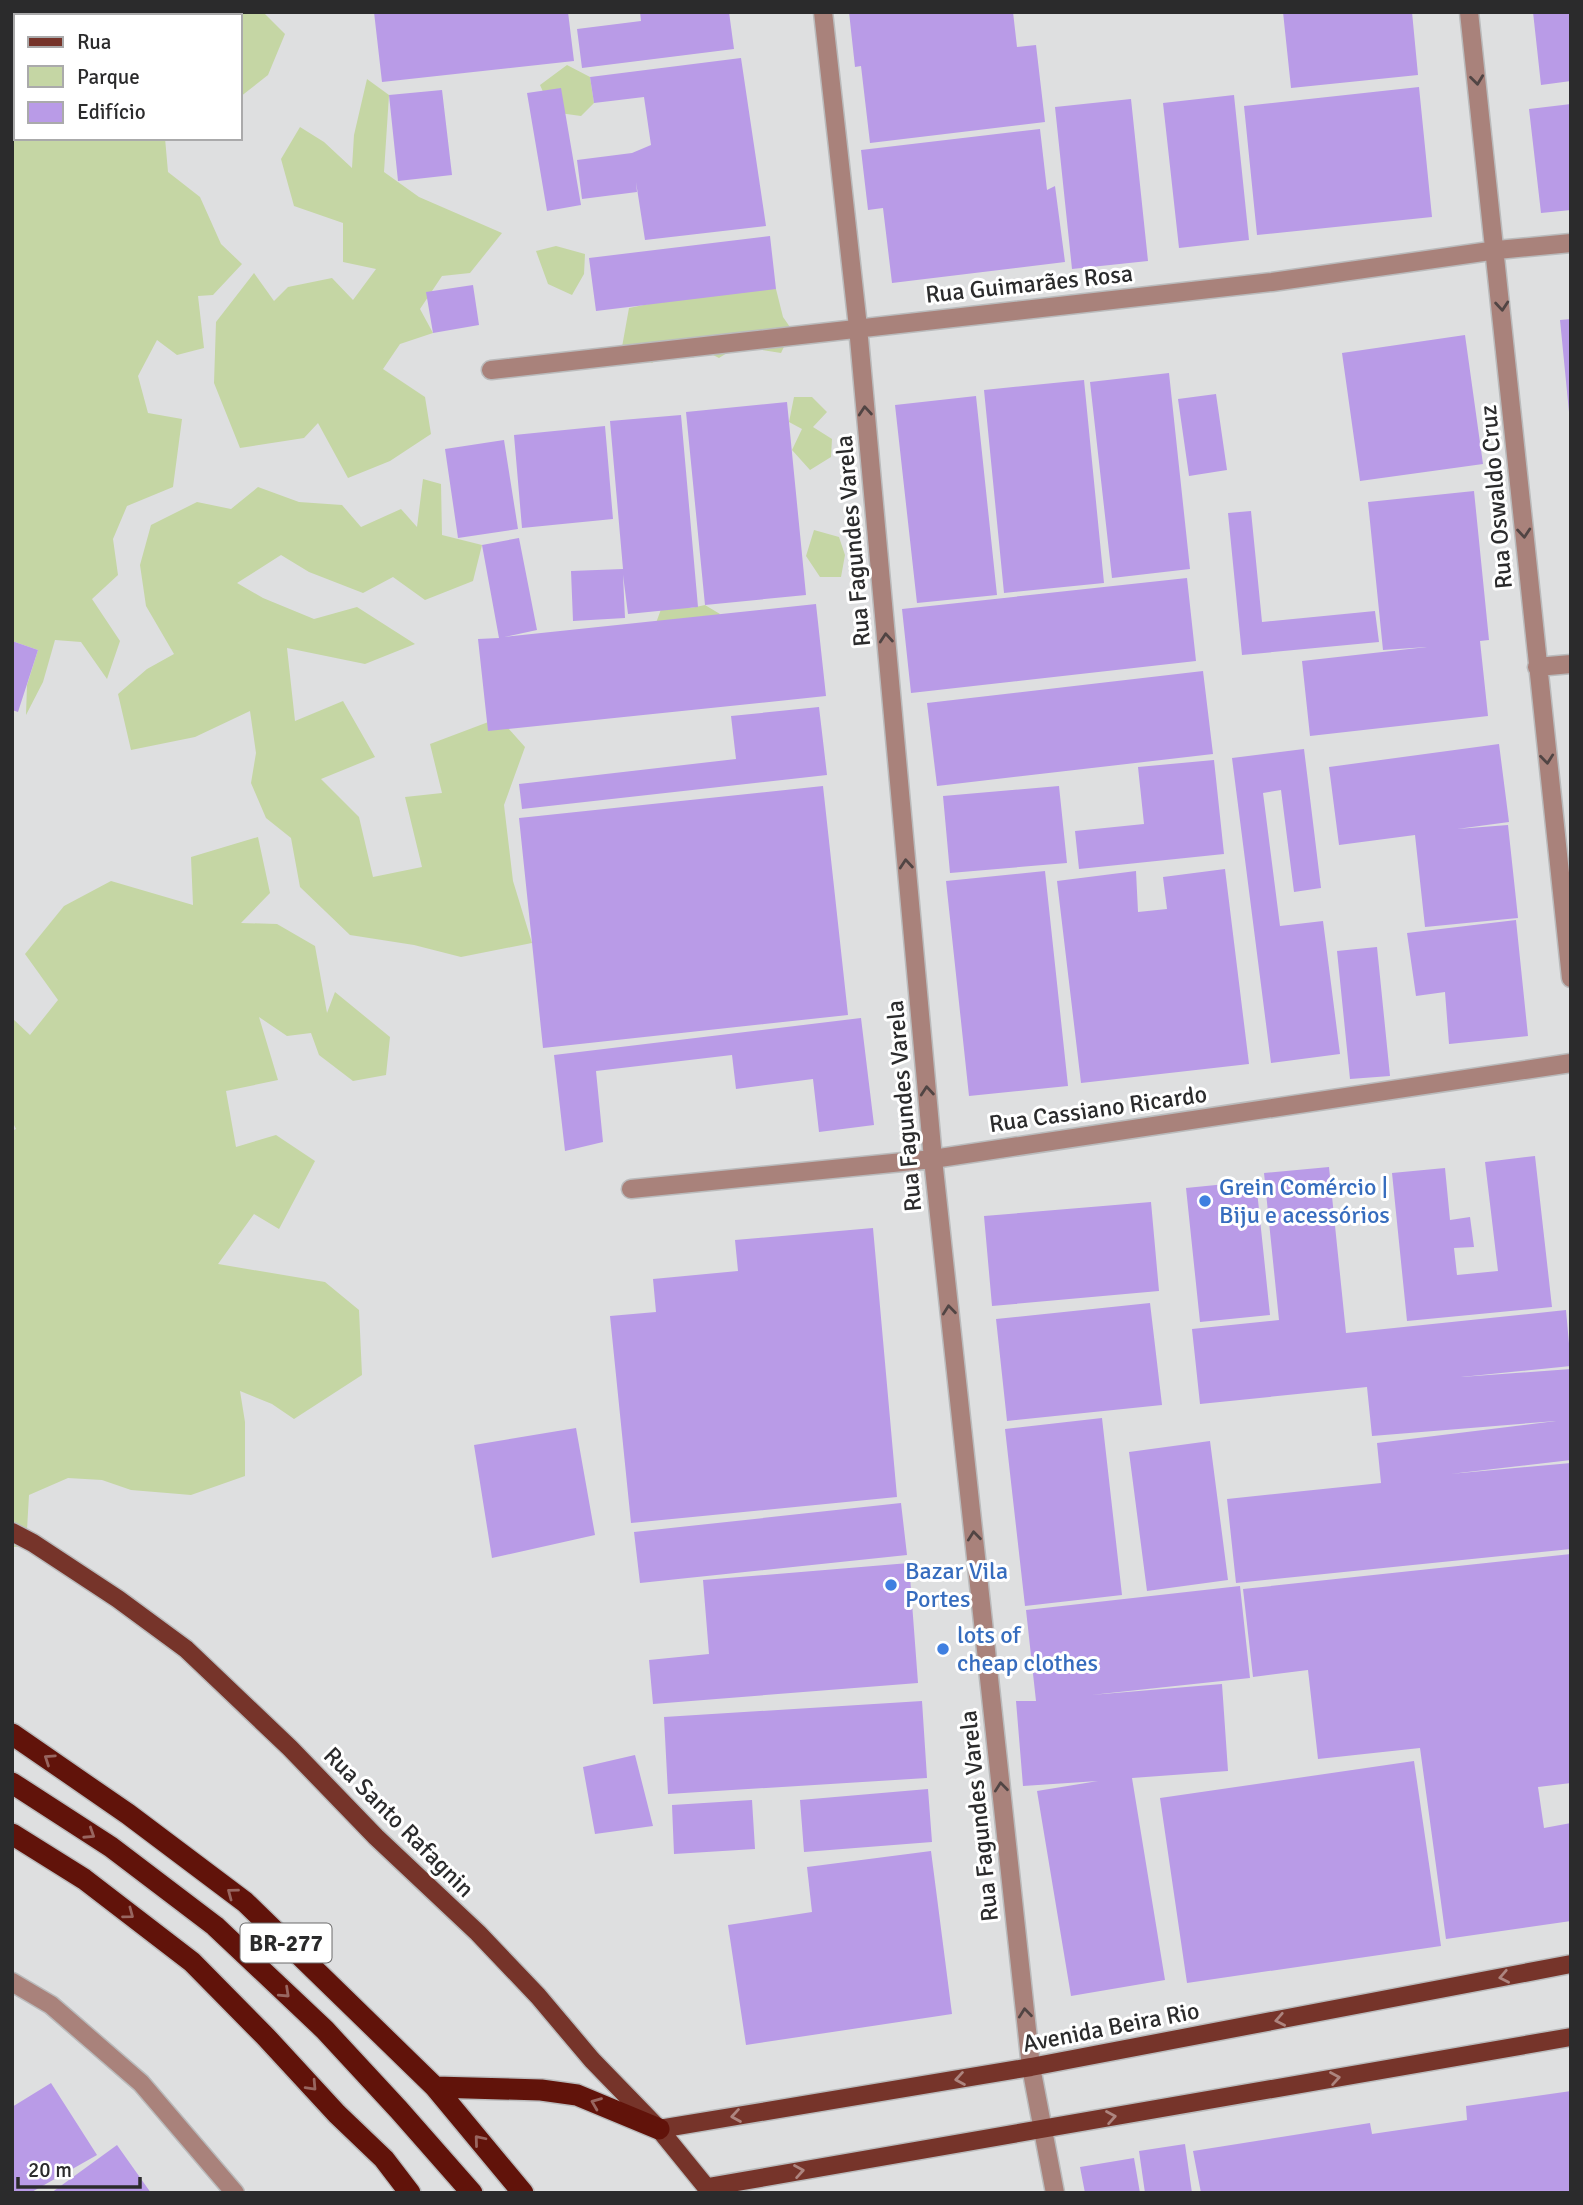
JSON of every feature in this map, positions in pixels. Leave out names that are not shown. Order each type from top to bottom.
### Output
[{"type":"highway","name":"BR-277","points":[[12,1734],[128,1814],[245,1902],[435,2087],[523,2193]]},
{"type":"highway","name":"BR-277","points":[[12,1783],[111,1847],[215,1926],[325,2030],[471,2193]]},
{"type":"highway","points":[[12,1834],[84,1879],[192,1962],[337,2114],[384,2159],[410,2193]]},
{"type":"highway","points":[[435,2087],[541,2090],[577,2095],[659,2129]]},
{"type":"main road","name":"Rua Santo Rafagnin","points":[[12,1532],[118,1599],[186,1648],[290,1748],[376,1837],[478,1933],[538,1996],[592,2060],[659,2129],[710,2190]]},
{"type":"main road","name":"Avenida Beira Rio","points":[[659,2129],[1031,2067],[1571,1964]]},
{"type":"main road","points":[[710,2190],[1571,2037]]},
{"type":"street","name":"Rua Fagundes Varela","points":[[823,12],[858,327],[933,1159],[1031,2067],[1055,2193]]},
{"type":"street","name":"Rua Oswaldo Cruz","points":[[1469,12],[1497,250],[1536,667],[1571,978]]},
{"type":"street","name":"Rua Guimarães Rosa","points":[[491,370],[1272,282],[1497,250],[1571,243]]},
{"type":"street","points":[[1536,667],[1571,664]]},
{"type":"street","name":"Rua Cassiano Ricardo","points":[[631,1189],[933,1159],[1571,1063]]},
{"type":"street","points":[[12,1982],[51,2005],[142,2083],[235,2193]]},
{"type":"green space","points":[[12,12],[263,12],[285,34],[268,75],[242,95],[242,14],[14,14],[14,140],[165,140],[168,172],[200,197],[221,244],[242,264],[213,295],[198,296],[204,348],[177,355],[157,340],[138,376],[148,413],[182,419],[173,487],[127,506],[113,539],[118,575],[92,599],[120,641],[107,679],[81,642],[55,640],[43,682],[26,715],[27,685],[38,650],[12,641]]},
{"type":"green space","points":[[567,65],[590,77],[594,103],[581,116],[552,112],[540,85]]},
{"type":"green space","points":[[367,79],[389,95],[384,172],[419,197],[502,233],[470,273],[442,276],[420,309],[433,333],[400,344],[383,369],[425,397],[431,434],[390,461],[348,478],[318,423],[304,438],[240,448],[214,383],[216,322],[254,273],[274,301],[288,287],[332,278],[353,300],[376,269],[343,262],[343,223],[294,206],[281,159],[300,127],[324,142],[352,168],[354,135]]},
{"type":"green space","points":[[556,246],[585,254],[584,274],[572,295],[548,284],[536,251]]},
{"type":"green space","points":[[733,287],[776,289],[783,317],[792,330],[781,353],[738,346],[719,358],[703,350],[693,358],[673,345],[652,363],[622,347],[629,308]]},
{"type":"green space","points":[[794,397],[812,397],[827,412],[813,427],[832,439],[831,457],[810,470],[792,450],[802,429],[789,422]]},
{"type":"green space","points":[[423,479],[441,484],[442,535],[482,545],[473,581],[425,600],[393,577],[363,593],[309,572],[281,555],[237,583],[263,598],[314,619],[357,607],[415,644],[365,664],[287,648],[295,721],[343,701],[375,757],[321,779],[359,817],[373,877],[422,867],[405,797],[442,793],[430,744],[499,718],[525,747],[504,805],[513,881],[532,943],[461,957],[414,945],[350,935],[300,887],[291,838],[266,818],[251,783],[256,753],[250,711],[195,737],[131,750],[118,694],[147,669],[174,654],[146,606],[140,565],[151,525],[197,502],[231,509],[258,487],[299,502],[342,505],[361,527],[401,509],[417,527]]},
{"type":"green space","points":[[814,530],[839,537],[845,555],[841,577],[820,577],[806,556]]},
{"type":"green space","points":[[664,601],[691,608],[705,605],[720,614],[713,631],[652,634]]},
{"type":"green space","points":[[258,837],[270,893],[241,923],[277,924],[315,946],[327,1013],[335,992],[390,1037],[386,1075],[353,1081],[319,1055],[311,1033],[287,1036],[259,1017],[278,1080],[226,1091],[236,1147],[276,1135],[315,1161],[279,1229],[254,1214],[218,1264],[325,1282],[359,1310],[362,1375],[294,1419],[272,1404],[240,1391],[245,1422],[245,1476],[191,1495],[131,1490],[102,1480],[68,1478],[29,1495],[26,1547],[12,1547],[12,1131],[16,1129],[12,1121],[12,1018],[30,1035],[58,1000],[25,954],[64,906],[111,881],[193,905],[191,857]]},
{"type":"building","points":[[374,12],[568,12],[574,61],[382,82]]},
{"type":"building","points":[[640,12],[729,12],[734,49],[582,68],[577,29],[641,21]]},
{"type":"building","points":[[849,12],[1013,12],[1017,47],[1036,45],[1045,122],[870,143],[861,66],[855,67]]},
{"type":"building","points":[[1283,12],[1412,12],[1418,75],[1291,88]]},
{"type":"building","points":[[1533,12],[1571,12],[1571,81],[1541,85]]},
{"type":"building","points":[[741,58],[766,226],[645,240],[636,182],[637,192],[582,199],[577,160],[632,153],[651,145],[644,97],[594,103],[590,77]]},
{"type":"building","points":[[1419,87],[1432,217],[1257,235],[1244,106]]},
{"type":"building","points":[[561,88],[581,205],[547,211],[527,93]]},
{"type":"building","points":[[442,90],[452,175],[398,181],[389,95]]},
{"type":"building","points":[[1234,95],[1249,240],[1179,248],[1163,103]]},
{"type":"building","points":[[1131,99],[1148,261],[1072,269],[1055,107]]},
{"type":"building","points":[[1571,104],[1571,210],[1541,213],[1529,109]]},
{"type":"building","points":[[1040,129],[1047,190],[1055,186],[1065,262],[892,283],[883,208],[868,210],[861,150]]},
{"type":"building","points":[[770,236],[776,289],[596,311],[589,258]]},
{"type":"building","points":[[473,285],[479,325],[433,333],[426,292]]},
{"type":"building","points":[[1571,319],[1571,412],[1569,412],[1560,320]]},
{"type":"building","points":[[1465,335],[1483,464],[1360,481],[1342,353]]},
{"type":"building","points":[[1169,373],[1190,569],[1112,578],[1090,382]]},
{"type":"building","points":[[1084,380],[1104,583],[1004,593],[984,390]]},
{"type":"building","points":[[1216,394],[1227,470],[1189,476],[1178,399]]},
{"type":"building","points":[[976,396],[997,595],[917,603],[895,405]]},
{"type":"building","points":[[787,402],[806,595],[705,605],[686,412]]},
{"type":"building","points":[[681,415],[698,607],[628,614],[623,575],[625,618],[573,621],[571,571],[623,569],[610,421]]},
{"type":"building","points":[[605,426],[613,519],[522,528],[514,435]]},
{"type":"building","points":[[504,440],[518,529],[458,538],[445,449]]},
{"type":"building","points":[[1474,491],[1489,640],[1480,641],[1488,716],[1310,736],[1302,661],[1427,647],[1383,650],[1368,502]]},
{"type":"building","points":[[1251,511],[1262,622],[1375,611],[1379,642],[1242,655],[1228,513]]},
{"type":"building","points":[[519,538],[537,630],[504,637],[816,604],[826,696],[488,731],[478,639],[499,638],[482,545]]},
{"type":"building","points":[[1187,578],[1196,661],[911,693],[902,609]]},
{"type":"building","points":[[12,641],[38,650],[18,712],[12,710]]},
{"type":"building","points":[[1203,671],[1213,754],[937,786],[927,703]]},
{"type":"building","points":[[819,707],[827,775],[522,809],[519,784],[736,759],[731,716]]},
{"type":"building","points":[[1499,744],[1509,822],[1457,829],[1508,825],[1518,918],[1425,927],[1415,835],[1339,845],[1329,767]]},
{"type":"building","points":[[1304,749],[1321,888],[1294,892],[1281,790],[1263,793],[1280,926],[1323,921],[1340,1054],[1271,1063],[1232,758]]},
{"type":"building","points":[[1214,760],[1224,854],[1079,869],[1075,831],[1144,824],[1138,767]]},
{"type":"building","points":[[823,786],[848,1015],[543,1048],[519,818]]},
{"type":"building","points":[[1059,786],[1067,863],[950,873],[943,796]]},
{"type":"building","points":[[1225,869],[1249,1064],[1081,1083],[1057,881],[1136,871],[1138,912],[1167,909],[1163,877]]},
{"type":"building","points":[[1045,871],[1068,1086],[969,1096],[946,881]]},
{"type":"building","points":[[1516,920],[1528,1036],[1449,1044],[1445,992],[1416,996],[1407,933]]},
{"type":"building","points":[[1377,947],[1390,1076],[1350,1079],[1337,951]]},
{"type":"building","points":[[861,1018],[874,1125],[819,1132],[813,1079],[736,1089],[732,1055],[596,1071],[603,1142],[565,1151],[554,1055]]},
{"type":"building","points":[[1535,1156],[1552,1307],[1407,1321],[1392,1173],[1445,1168],[1450,1220],[1470,1217],[1474,1247],[1454,1248],[1457,1275],[1498,1271],[1485,1162]]},
{"type":"building","points":[[1329,1167],[1346,1333],[1566,1310],[1571,1366],[1461,1377],[1571,1369],[1571,1460],[1450,1474],[1571,1463],[1571,1549],[1236,1583],[1227,1499],[1381,1483],[1377,1443],[1556,1421],[1372,1436],[1367,1387],[1200,1404],[1192,1329],[1279,1320],[1264,1173]]},
{"type":"building","points":[[1256,1181],[1270,1315],[1200,1322],[1186,1188]]},
{"type":"building","points":[[1151,1202],[1159,1291],[992,1306],[984,1216]]},
{"type":"building","points":[[873,1228],[897,1497],[631,1523],[610,1316],[656,1312],[653,1279],[738,1271],[735,1240]]},
{"type":"building","points":[[1150,1303],[1162,1405],[1007,1421],[996,1319]]},
{"type":"building","points":[[1102,1418],[1122,1595],[1025,1606],[1005,1429]]},
{"type":"building","points":[[576,1428],[595,1535],[492,1558],[474,1445]]},
{"type":"building","points":[[1210,1441],[1228,1580],[1147,1591],[1129,1452]]},
{"type":"building","points":[[901,1503],[907,1555],[640,1583],[634,1532]]},
{"type":"building","points":[[1571,1554],[1571,1783],[1538,1787],[1544,1828],[1571,1823],[1571,1921],[1446,1939],[1420,1748],[1318,1759],[1308,1670],[1253,1677],[1243,1589]]},
{"type":"building","points":[[909,1563],[918,1683],[653,1704],[649,1660],[709,1654],[703,1580]]},
{"type":"building","points":[[1240,1586],[1250,1678],[1091,1695],[1222,1684],[1228,1771],[1132,1778],[1165,1980],[1071,1996],[1037,1791],[1098,1781],[1023,1786],[1016,1701],[1036,1701],[1026,1610]]},
{"type":"building","points":[[922,1701],[927,1778],[668,1794],[664,1717]]},
{"type":"building","points":[[635,1755],[653,1826],[595,1834],[583,1767]]},
{"type":"building","points":[[1414,1761],[1441,1946],[1187,1983],[1160,1798]]},
{"type":"building","points":[[928,1789],[932,1842],[804,1852],[800,1800]]},
{"type":"building","points":[[752,1800],[755,1849],[674,1854],[672,1805]]},
{"type":"building","points":[[931,1851],[952,2014],[746,2045],[728,1925],[812,1912],[807,1867]]},
{"type":"building","points":[[51,2083],[97,2155],[30,2193],[12,2193],[12,2107]]},
{"type":"building","points":[[1571,2091],[1571,2193],[1201,2193],[1193,2151],[1370,2123],[1372,2134],[1467,2120],[1466,2106]]},
{"type":"building","points":[[1185,2144],[1192,2193],[1145,2193],[1139,2151]]},
{"type":"building","points":[[117,2145],[151,2193],[51,2193]]},
{"type":"building","points":[[1134,2158],[1140,2193],[1085,2193],[1080,2167]]},
{"type":"place","name":"Grein Comércio | Biju e acessórios","points":[[1205,1201]]},
{"type":"place","name":"Bazar Vila Portes","points":[[891,1585]]},
{"type":"place","name":"lots of cheap clothes","points":[[943,1649]]}]
